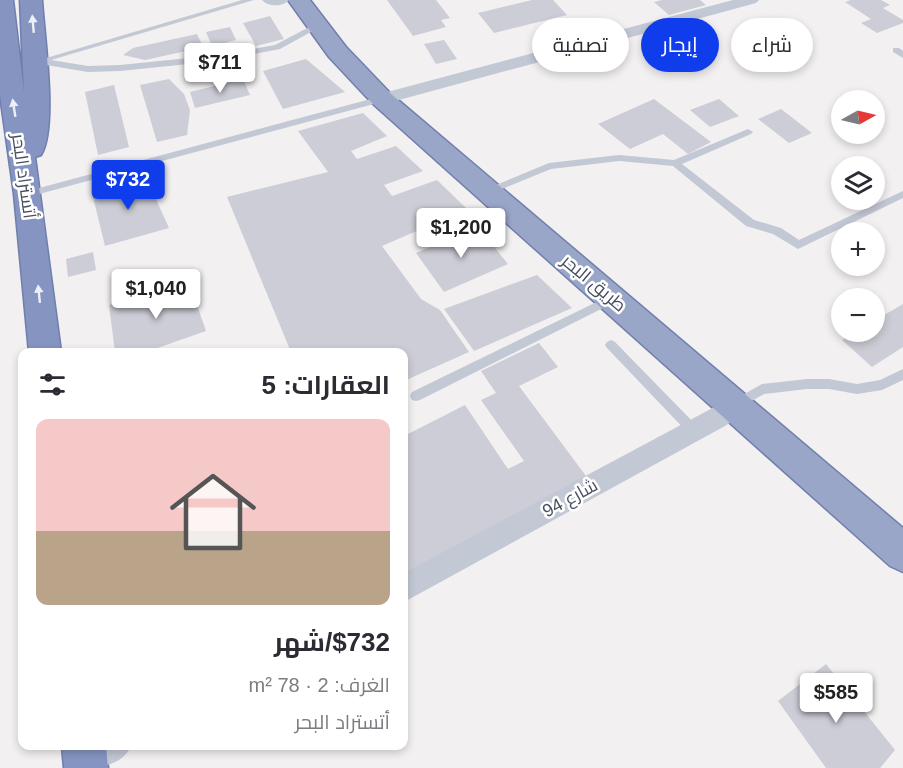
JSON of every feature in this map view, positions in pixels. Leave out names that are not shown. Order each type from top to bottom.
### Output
[{"type":"highway","name":"أتستراد البحر","points":[[2,0],[45,348]]},
{"type":"highway","points":[[27,190],[37,114],[38,62],[31,0]]},
{"type":"highway","name":"طريق البحر","points":[[299,0],[316,27],[346,64],[382,99],[903,554]]},
{"type":"street","points":[[270,0],[281,0]]},
{"type":"street","points":[[382,99],[751,0]]},
{"type":"street","name":"شارع 94","points":[[408,586],[735,406]]},
{"type":"lane","points":[[38,62],[250,0]]},
{"type":"lane","points":[[38,62],[88,69],[218,58],[277,47],[316,27]]},
{"type":"lane","points":[[27,190],[382,99]]},
{"type":"lane","points":[[487,192],[549,166],[619,158],[675,163],[748,132]]},
{"type":"lane","points":[[675,163],[750,224],[777,231],[798,245],[903,194]]},
{"type":"lane","points":[[416,396],[612,298]]},
{"type":"lane","points":[[611,345],[693,430]]},
{"type":"lane","points":[[735,406],[762,389],[807,384],[829,384],[857,389],[882,385],[903,374]]},
{"type":"building","points":[[387,0],[436,0],[450,18],[441,20],[446,27],[413,36]]},
{"type":"building","points":[[532,0],[553,0],[567,15],[555,18],[532,18],[532,24],[494,33],[478,13]]},
{"type":"building","points":[[700,0],[706,5],[669,15],[654,2]]},
{"type":"building","points":[[881,0],[890,5],[883,8],[903,20],[903,23],[877,33],[861,23],[871,19],[845,2]]},
{"type":"building","points":[[270,16],[284,39],[256,46],[243,23]]},
{"type":"building","points":[[230,27],[236,40],[212,46],[206,32]]},
{"type":"building","points":[[197,34],[206,53],[189,57],[186,51],[145,60],[123,55],[133,48]]},
{"type":"building","points":[[444,40],[457,59],[436,64],[424,44]]},
{"type":"building","points":[[306,59],[345,92],[283,109],[263,71]]},
{"type":"building","points":[[169,79],[184,94],[190,110],[187,135],[157,142],[140,85]]},
{"type":"building","points":[[243,79],[250,95],[195,108],[190,92]]},
{"type":"building","points":[[114,85],[129,147],[98,155],[85,92]]},
{"type":"building","points":[[654,99],[711,142],[688,154],[663,134],[630,149],[598,124]]},
{"type":"building","points":[[719,99],[739,116],[710,127],[690,110]]},
{"type":"building","points":[[781,109],[812,133],[789,143],[758,119]]},
{"type":"building","points":[[363,113],[387,136],[351,151],[357,159],[396,146],[423,171],[384,185],[392,196],[437,180],[467,209],[382,246],[421,299],[440,310],[469,352],[408,379],[408,348],[289,348],[227,197],[328,172],[298,131]]},
{"type":"building","points":[[145,175],[169,228],[105,246],[92,193]]},
{"type":"building","points":[[478,227],[508,264],[444,292],[416,253]]},
{"type":"building","points":[[93,252],[96,270],[68,277],[66,259]]},
{"type":"building","points":[[537,275],[572,308],[474,351],[444,309]]},
{"type":"building","points":[[189,282],[206,331],[157,348],[114,348],[109,305]]},
{"type":"building","points":[[903,304],[903,347],[872,367],[844,342],[885,342],[885,315]]},
{"type":"building","points":[[539,343],[558,367],[519,386],[589,480],[408,576],[408,434],[465,405],[508,469],[524,461],[481,400],[496,393],[481,371]]},
{"type":"building","points":[[826,664],[895,750],[880,768],[826,768],[778,701]]}]
